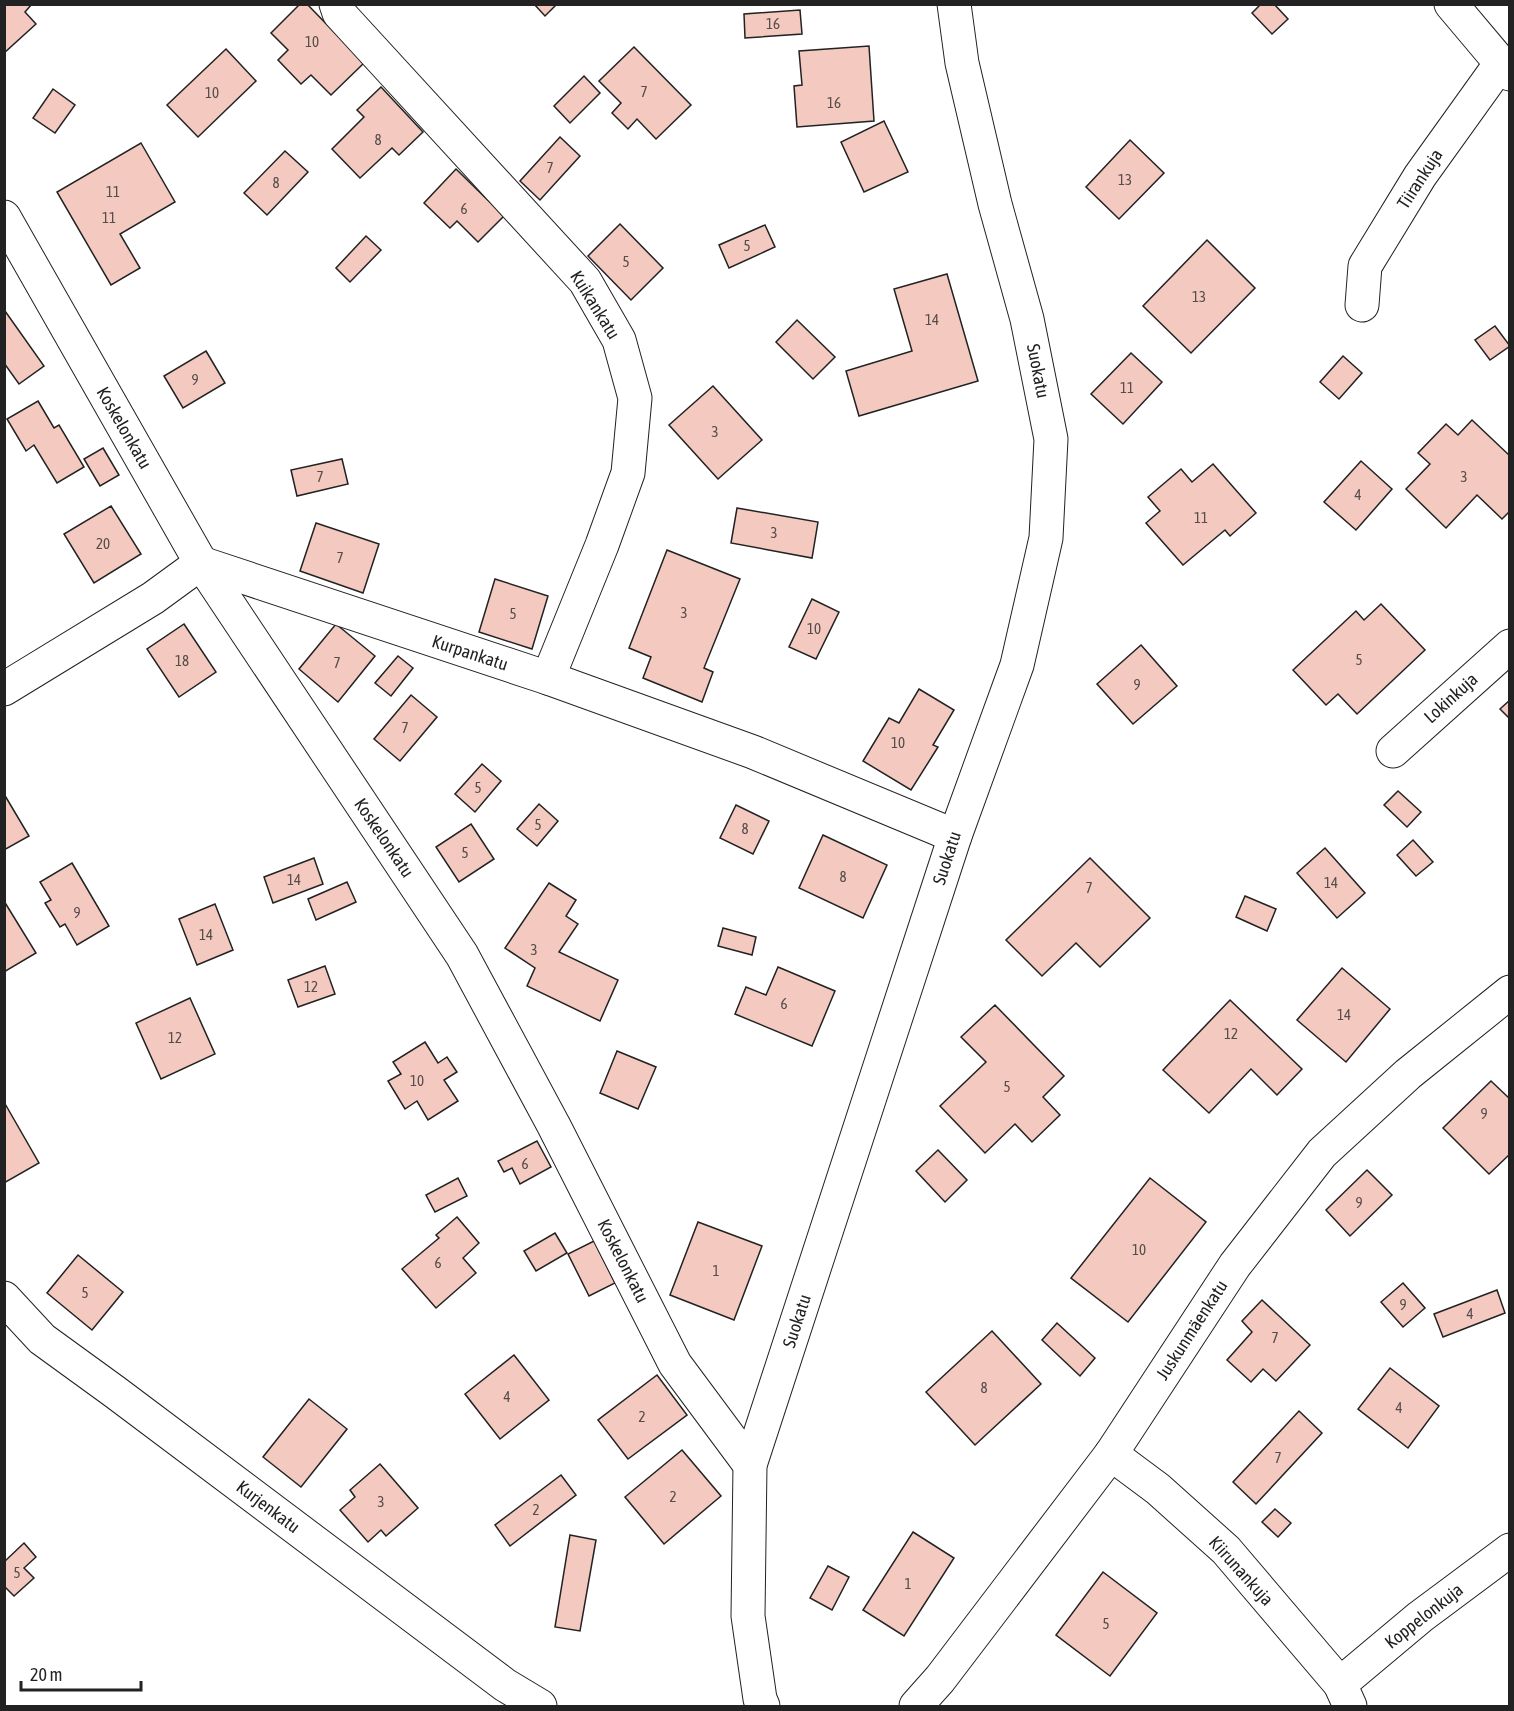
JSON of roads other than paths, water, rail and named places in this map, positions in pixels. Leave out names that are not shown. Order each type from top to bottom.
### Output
[{"type":"street","name":"Kuikankatu","points":[[336,4],[339,13],[585,281],[619,340],[635,398],[628,473],[602,545],[548,678]]},
{"type":"street","name":"Suokatu","points":[[754,1704],[748,1616],[750,1465],[955,836],[1017,665],[1046,538],[1051,440],[1027,319],[995,204],[962,63],[954,4]]},
{"type":"street","points":[[1450,4],[1505,68]]},
{"type":"street","name":"Tiirankuja","points":[[1362,305],[1365,266],[1420,176],[1505,68]]},
{"type":"street","name":"Koskelonkatu","points":[[4,217],[201,563],[462,955],[554,1126],[675,1364],[750,1465]]},
{"type":"street","name":"Kurpankatu","points":[[201,563],[548,678],[753,752],[955,836]]},
{"type":"street","points":[[4,689],[153,598],[201,563]]},
{"type":"street","name":"Lokinkuja","points":[[1393,751],[1509,646]]},
{"type":"street","name":"Juskunmäenkatu","points":[[916,1707],[940,1679],[1111,1454],[1235,1265],[1322,1153],[1408,1074],[1509,992]]},
{"type":"street","name":"Kurjenkatu","points":[[4,1298],[42,1339],[505,1685],[540,1707]]},
{"type":"street","name":"Kiirunankuja","points":[[1111,1454],[1158,1488],[1226,1550],[1345,1695]]},
{"type":"street","name":"Koppelonkuja","points":[[1345,1695],[1420,1617],[1509,1550]]}]
